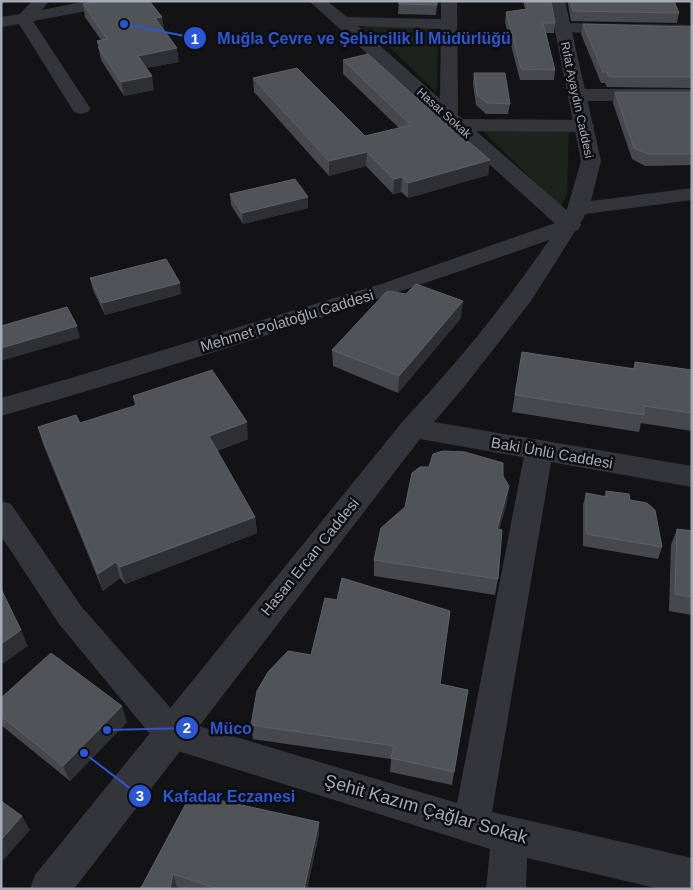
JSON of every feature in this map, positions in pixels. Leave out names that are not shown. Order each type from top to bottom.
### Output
[{"type":"street","points":[[24,18],[41,1]]},
{"type":"street","points":[[1,22],[114,1]]},
{"type":"street","name":"Hasat Sokak","points":[[317,1],[453,121],[574,217]]},
{"type":"street","points":[[374,21],[375,1]]},
{"type":"street","points":[[449,1],[453,121],[584,126]]},
{"type":"street","name":"Rıfat Ayaydın Caddesi","points":[[557,1],[591,161],[574,217]]},
{"type":"street","points":[[24,18],[81,108]]},
{"type":"street","points":[[343,22],[374,21],[449,24]]},
{"type":"street","points":[[563,28],[692,30]]},
{"type":"street","points":[[577,94],[692,95]]},
{"type":"street","name":"Mehmet Polatoğlu Caddesi","points":[[1,406],[79,385],[392,288],[574,217],[692,194]]},
{"type":"street","name":"Hasan Ercan Caddesi","points":[[49,889],[413,428],[455,380],[523,296],[574,217]]},
{"type":"street","name":"Baki Ünlü Caddesi","points":[[413,428],[692,477]]},
{"type":"street","points":[[471,826],[539,451]]},
{"type":"street","points":[[1,512],[70,615],[171,734]]},
{"type":"street","name":"Şehit Kazım Çağlar Sokak","points":[[171,734],[471,826],[692,877]]},
{"type":"street","points":[[506,889],[510,834]]},
{"type":"shaded area","points":[[369,25],[432,28],[438,34],[437,88],[435,91],[385,43],[361,28]]},
{"type":"shaded area","points":[[481,129],[569,130],[567,195],[560,207]]},
{"type":"building","points":[[95,1],[149,1],[162,17],[155,18],[177,48],[138,56],[152,76],[121,82],[98,47],[101,46],[97,41],[107,39],[83,4]]},
{"type":"building","points":[[399,1],[437,1],[437,5],[399,4]]},
{"type":"building","points":[[526,1],[551,1],[555,23],[543,23],[555,70],[521,69],[506,12],[528,9]]},
{"type":"building","points":[[571,1],[674,1],[679,13],[573,11]]},
{"type":"building","points":[[583,24],[692,27],[692,77],[609,77],[607,72],[603,72]]},
{"type":"building","points":[[368,54],[440,119],[490,160],[408,183],[402,177],[394,179],[367,152],[329,161],[253,78],[297,68],[365,136],[411,125],[343,60]]},
{"type":"building","points":[[474,73],[505,73],[510,104],[487,103],[477,95]]},
{"type":"building","points":[[615,92],[692,92],[692,154],[648,154],[634,148]]},
{"type":"building","points":[[295,179],[308,197],[242,213],[230,194]]},
{"type":"building","points":[[166,259],[180,283],[102,303],[90,278]]},
{"type":"building","points":[[416,284],[463,301],[399,376],[332,350],[387,291],[406,294]]},
{"type":"building","points":[[67,307],[77,326],[1,348],[1,326]]},
{"type":"building","points":[[522,352],[635,369],[635,362],[692,370],[692,413],[644,406],[644,415],[515,395]]},
{"type":"building","points":[[212,370],[247,422],[209,436],[255,517],[120,567],[116,562],[98,574],[38,427],[76,415],[80,423],[137,405],[133,396]]},
{"type":"building","points":[[443,451],[465,452],[503,463],[503,476],[509,486],[497,529],[502,530],[498,579],[374,560],[381,528],[405,507],[412,473],[420,467],[429,467],[433,454]]},
{"type":"building","points":[[606,491],[629,494],[630,500],[647,503],[655,510],[662,547],[586,534],[586,493],[607,497]]},
{"type":"building","points":[[677,529],[692,531],[692,597],[675,594]]},
{"type":"building","points":[[342,578],[450,611],[440,684],[468,690],[454,772],[391,758],[394,746],[251,725],[257,691],[268,672],[288,651],[311,655],[325,598],[337,600]]},
{"type":"building","points":[[1,589],[21,630],[1,644]]},
{"type":"building","points":[[51,653],[122,706],[63,766],[1,716],[1,698]]},
{"type":"building","points":[[191,794],[319,822],[304,889],[218,889],[173,874],[170,889],[139,889]]},
{"type":"building","points":[[1,801],[22,816],[1,840]]},
{"type":"place","name":"Muğla Çevre ve Şehircilik İl Müdürlüğü","points":[[124,24]]},
{"type":"place","name":"Müco","points":[[107,730]]},
{"type":"place","name":"Kafadar Eczanesi","points":[[84,753]]}]
